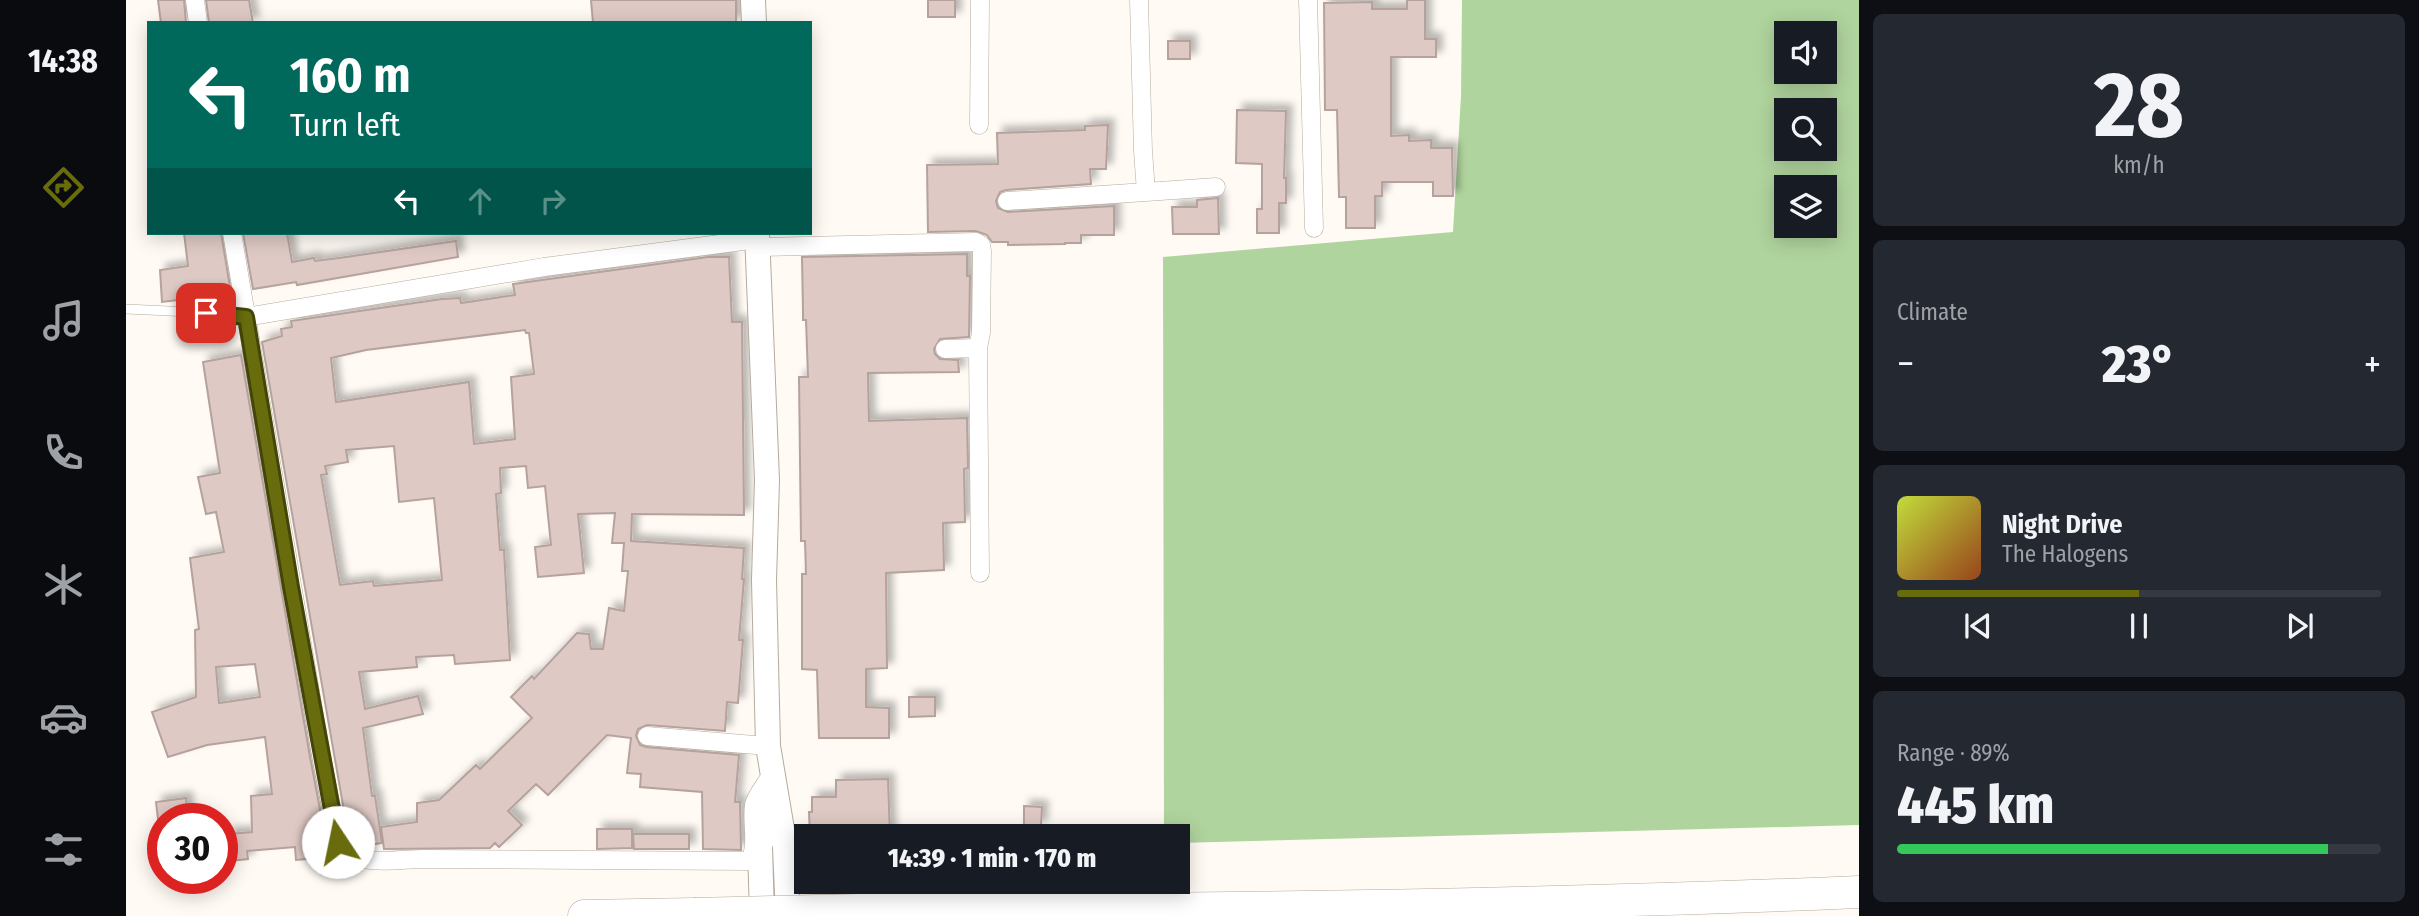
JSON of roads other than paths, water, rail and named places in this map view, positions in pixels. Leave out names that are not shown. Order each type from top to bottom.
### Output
[{"type":"highway","points":[[584,916],[859,910],[1246,909],[1642,901],[1859,892]]},
{"type":"main road","points":[[753,0],[754,21]]},
{"type":"main road","points":[[758,240],[766,480],[764,580],[768,746],[785,847],[788,916]]},
{"type":"main road","points":[[762,916],[760,847],[771,774]]},
{"type":"street","points":[[195,0],[198,21]]},
{"type":"street","points":[[979,125],[980,0]]},
{"type":"street","points":[[1139,0],[1146,192]]},
{"type":"street","points":[[1308,0],[1314,228]]},
{"type":"street","points":[[1007,201],[1216,187]]},
{"type":"street","points":[[232,235],[321,755],[338,842],[345,850],[354,856],[371,860],[749,861],[754,854],[752,818],[755,800],[771,774]]},
{"type":"street","points":[[246,317],[544,267],[758,240],[976,242],[982,251],[981,333],[978,348],[980,573]]},
{"type":"street","points":[[945,349],[978,348]]},
{"type":"street","points":[[648,736],[768,746]]},
{"type":"lane","points":[[126,309],[233,314],[246,317]]}]
